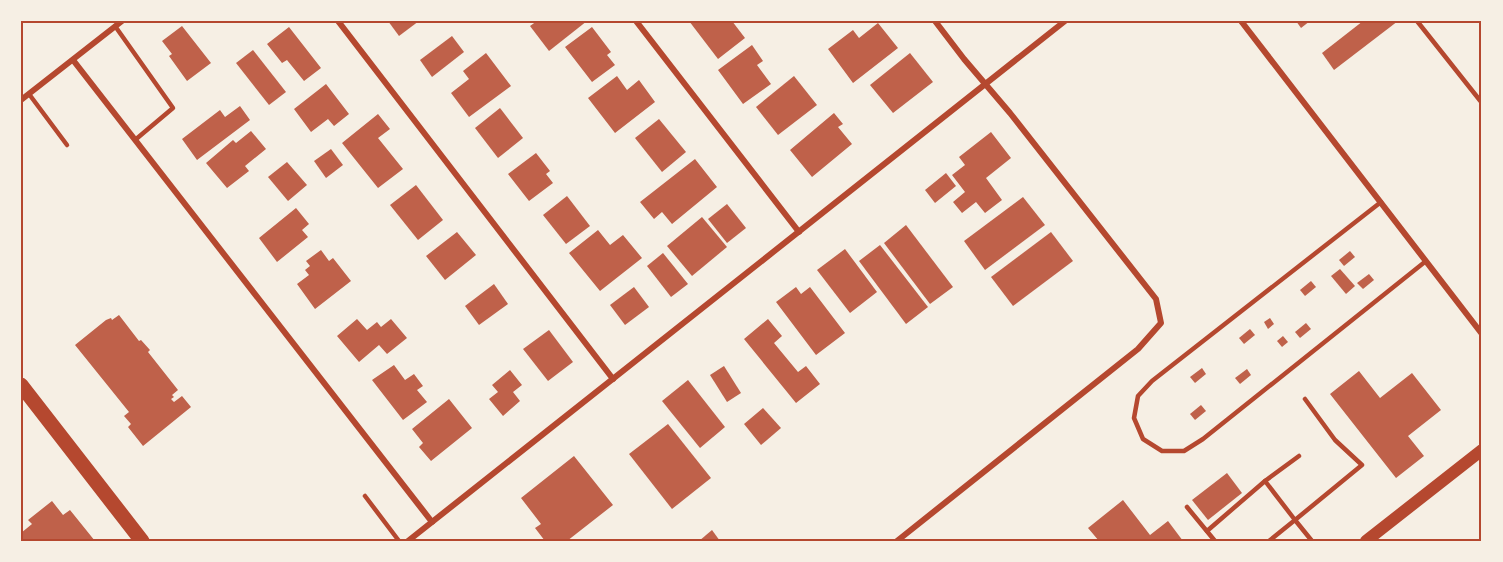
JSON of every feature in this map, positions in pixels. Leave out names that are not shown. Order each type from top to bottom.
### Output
[{"type":"main road","points":[[21,385],[142,541]]},
{"type":"main road","points":[[1366,541],[1482,450]]},
{"type":"street","points":[[21,100],[122,21]]},
{"type":"street","points":[[338,21],[613,379]]},
{"type":"street","points":[[636,21],[799,232]]},
{"type":"street","points":[[897,541],[1138,350],[1161,323],[1156,299],[935,21]]},
{"type":"street","points":[[408,541],[1065,21]]},
{"type":"street","points":[[1241,21],[1482,334]]},
{"type":"street","points":[[73,60],[432,522]]},
{"type":"lane","points":[[1418,21],[1482,104]]},
{"type":"lane","points":[[115,26],[173,108],[135,140]]},
{"type":"lane","points":[[29,94],[67,145]]},
{"type":"lane","points":[[1381,202],[1152,381],[1138,396],[1134,418],[1143,439],[1162,451],[1184,451],[1194,445],[1426,261]]},
{"type":"lane","points":[[1269,541],[1362,465],[1335,440],[1305,399]]},
{"type":"lane","points":[[1207,531],[1265,481],[1299,456]]},
{"type":"lane","points":[[1265,481],[1312,541]]},
{"type":"lane","points":[[365,496],[399,541]]},
{"type":"lane","points":[[1187,507],[1215,541]]},
{"type":"building","points":[[388,21],[419,21],[399,36]]},
{"type":"building","points":[[537,21],[587,21],[549,51],[530,26]]},
{"type":"building","points":[[689,21],[732,21],[745,38],[718,59]]},
{"type":"building","points":[[1296,21],[1310,21],[1301,28]]},
{"type":"building","points":[[1363,21],[1398,21],[1334,70],[1322,53]]},
{"type":"building","points":[[878,23],[898,48],[853,83],[828,49],[853,30],[859,38]]},
{"type":"building","points":[[182,26],[211,63],[187,81],[169,56],[172,54],[162,41]]},
{"type":"building","points":[[289,27],[321,68],[304,81],[287,60],[282,63],[267,44]]},
{"type":"building","points":[[592,27],[611,52],[607,55],[615,65],[592,82],[565,47]]},
{"type":"building","points":[[452,36],[464,52],[432,77],[420,60]]},
{"type":"building","points":[[752,45],[763,61],[757,65],[771,84],[743,104],[718,70]]},
{"type":"building","points":[[253,50],[286,92],[269,105],[236,63]]},
{"type":"building","points":[[486,53],[511,86],[469,117],[451,93],[469,79],[463,71]]},
{"type":"building","points":[[910,53],[933,82],[893,113],[870,85]]},
{"type":"building","points":[[617,76],[627,90],[639,80],[655,102],[615,133],[588,98]]},
{"type":"building","points":[[794,76],[817,105],[778,135],[756,107]]},
{"type":"building","points":[[326,84],[349,114],[334,126],[328,119],[311,132],[294,109]]},
{"type":"building","points":[[240,106],[250,120],[197,160],[182,139],[220,110],[225,117]]},
{"type":"building","points":[[500,108],[523,138],[498,158],[475,128]]},
{"type":"building","points":[[834,113],[843,124],[838,127],[852,144],[812,177],[790,150]]},
{"type":"building","points":[[378,114],[390,129],[378,138],[403,169],[378,188],[342,143]]},
{"type":"building","points":[[659,119],[686,152],[662,172],[635,138]]},
{"type":"building","points":[[251,131],[266,149],[245,166],[249,171],[227,188],[206,163],[233,140],[236,143]]},
{"type":"building","points":[[991,132],[1011,158],[986,178],[1002,200],[985,213],[976,202],[962,213],[953,202],[965,192],[952,175],[965,165],[959,157]]},
{"type":"building","points":[[331,149],[343,165],[326,178],[314,161]]},
{"type":"building","points":[[536,153],[550,171],[546,174],[553,183],[529,201],[508,174]]},
{"type":"building","points":[[695,159],[717,187],[672,224],[662,212],[654,219],[640,202]]},
{"type":"building","points":[[287,162],[307,185],[288,201],[268,177]]},
{"type":"building","points":[[946,173],[956,186],[935,203],[925,190]]},
{"type":"building","points":[[416,185],[443,220],[418,240],[390,205]]},
{"type":"building","points":[[567,196],[590,226],[566,244],[543,215]]},
{"type":"building","points":[[1023,197],[1045,225],[985,270],[964,241]]},
{"type":"building","points":[[727,204],[746,228],[727,243],[708,219]]},
{"type":"building","points":[[296,208],[309,224],[302,230],[308,237],[277,262],[259,238]]},
{"type":"building","points":[[702,217],[727,247],[692,276],[667,246]]},
{"type":"building","points":[[906,225],[953,287],[930,304],[884,243]]},
{"type":"building","points":[[598,230],[610,245],[623,235],[642,258],[600,291],[569,253]]},
{"type":"building","points":[[457,232],[476,255],[445,280],[426,256]]},
{"type":"building","points":[[1051,232],[1073,261],[1013,306],[991,277]]},
{"type":"building","points":[[880,245],[928,307],[906,324],[859,261]]},
{"type":"building","points":[[845,249],[877,292],[850,313],[817,270]]},
{"type":"building","points":[[321,250],[329,261],[333,258],[351,281],[315,309],[297,284],[309,275],[305,270],[310,266],[306,261]]},
{"type":"building","points":[[1350,251],[1355,257],[1344,266],[1339,260]]},
{"type":"building","points":[[663,253],[688,284],[671,297],[647,266]]},
{"type":"building","points":[[1340,269],[1355,286],[1346,294],[1331,276]]},
{"type":"building","points":[[1369,274],[1374,280],[1363,289],[1357,283]]},
{"type":"building","points":[[1311,281],[1316,287],[1305,296],[1300,290]]},
{"type":"building","points":[[494,284],[508,304],[479,325],[465,306]]},
{"type":"building","points":[[634,287],[649,307],[625,325],[610,305]]},
{"type":"building","points":[[796,287],[801,294],[810,287],[845,333],[816,355],[776,302]]},
{"type":"building","points":[[119,315],[139,341],[141,340],[150,350],[148,352],[178,390],[171,399],[174,402],[182,396],[191,407],[143,446],[128,427],[131,424],[124,416],[129,412],[75,345],[106,320],[111,318],[112,320]]},
{"type":"building","points":[[1270,318],[1274,324],[1268,329],[1264,322]]},
{"type":"building","points":[[357,319],[367,330],[377,322],[381,327],[391,319],[407,338],[387,354],[379,345],[359,362],[337,336]]},
{"type":"building","points":[[768,319],[782,336],[774,343],[798,372],[806,366],[820,384],[796,403],[744,339]]},
{"type":"building","points":[[1306,323],[1311,329],[1300,338],[1295,332]]},
{"type":"building","points":[[1250,329],[1255,335],[1244,344],[1239,338]]},
{"type":"building","points":[[549,330],[573,362],[548,381],[523,349]]},
{"type":"building","points":[[1283,336],[1288,342],[1282,347],[1277,341]]},
{"type":"building","points":[[394,365],[405,380],[414,374],[423,386],[417,390],[427,402],[403,420],[372,380]]},
{"type":"building","points":[[724,366],[741,393],[727,402],[710,375]]},
{"type":"building","points":[[1202,368],[1206,374],[1195,383],[1190,377]]},
{"type":"building","points":[[1247,369],[1251,375],[1240,384],[1235,378]]},
{"type":"building","points":[[510,370],[522,385],[513,392],[520,401],[503,416],[489,399],[498,392],[492,385]]},
{"type":"building","points":[[1359,371],[1380,398],[1412,373],[1441,410],[1408,436],[1424,456],[1396,478],[1330,394]]},
{"type":"building","points":[[688,380],[725,427],[700,448],[662,401]]},
{"type":"building","points":[[449,399],[472,428],[431,461],[419,447],[423,443],[412,429]]},
{"type":"building","points":[[1201,405],[1206,411],[1195,420],[1190,414]]},
{"type":"building","points":[[763,408],[781,428],[761,445],[744,424]]},
{"type":"building","points":[[668,424],[711,478],[672,509],[629,454]]},
{"type":"building","points":[[574,456],[613,505],[567,541],[553,539],[545,541],[535,528],[541,524],[521,498]]},
{"type":"building","points":[[1227,473],[1242,493],[1208,520],[1192,500]]},
{"type":"building","points":[[1123,500],[1150,535],[1168,521],[1183,541],[1099,541],[1088,528]]},
{"type":"building","points":[[52,501],[63,515],[70,510],[95,541],[21,541],[21,533],[32,524],[28,520]]},
{"type":"building","points":[[712,530],[720,541],[699,541]]}]
